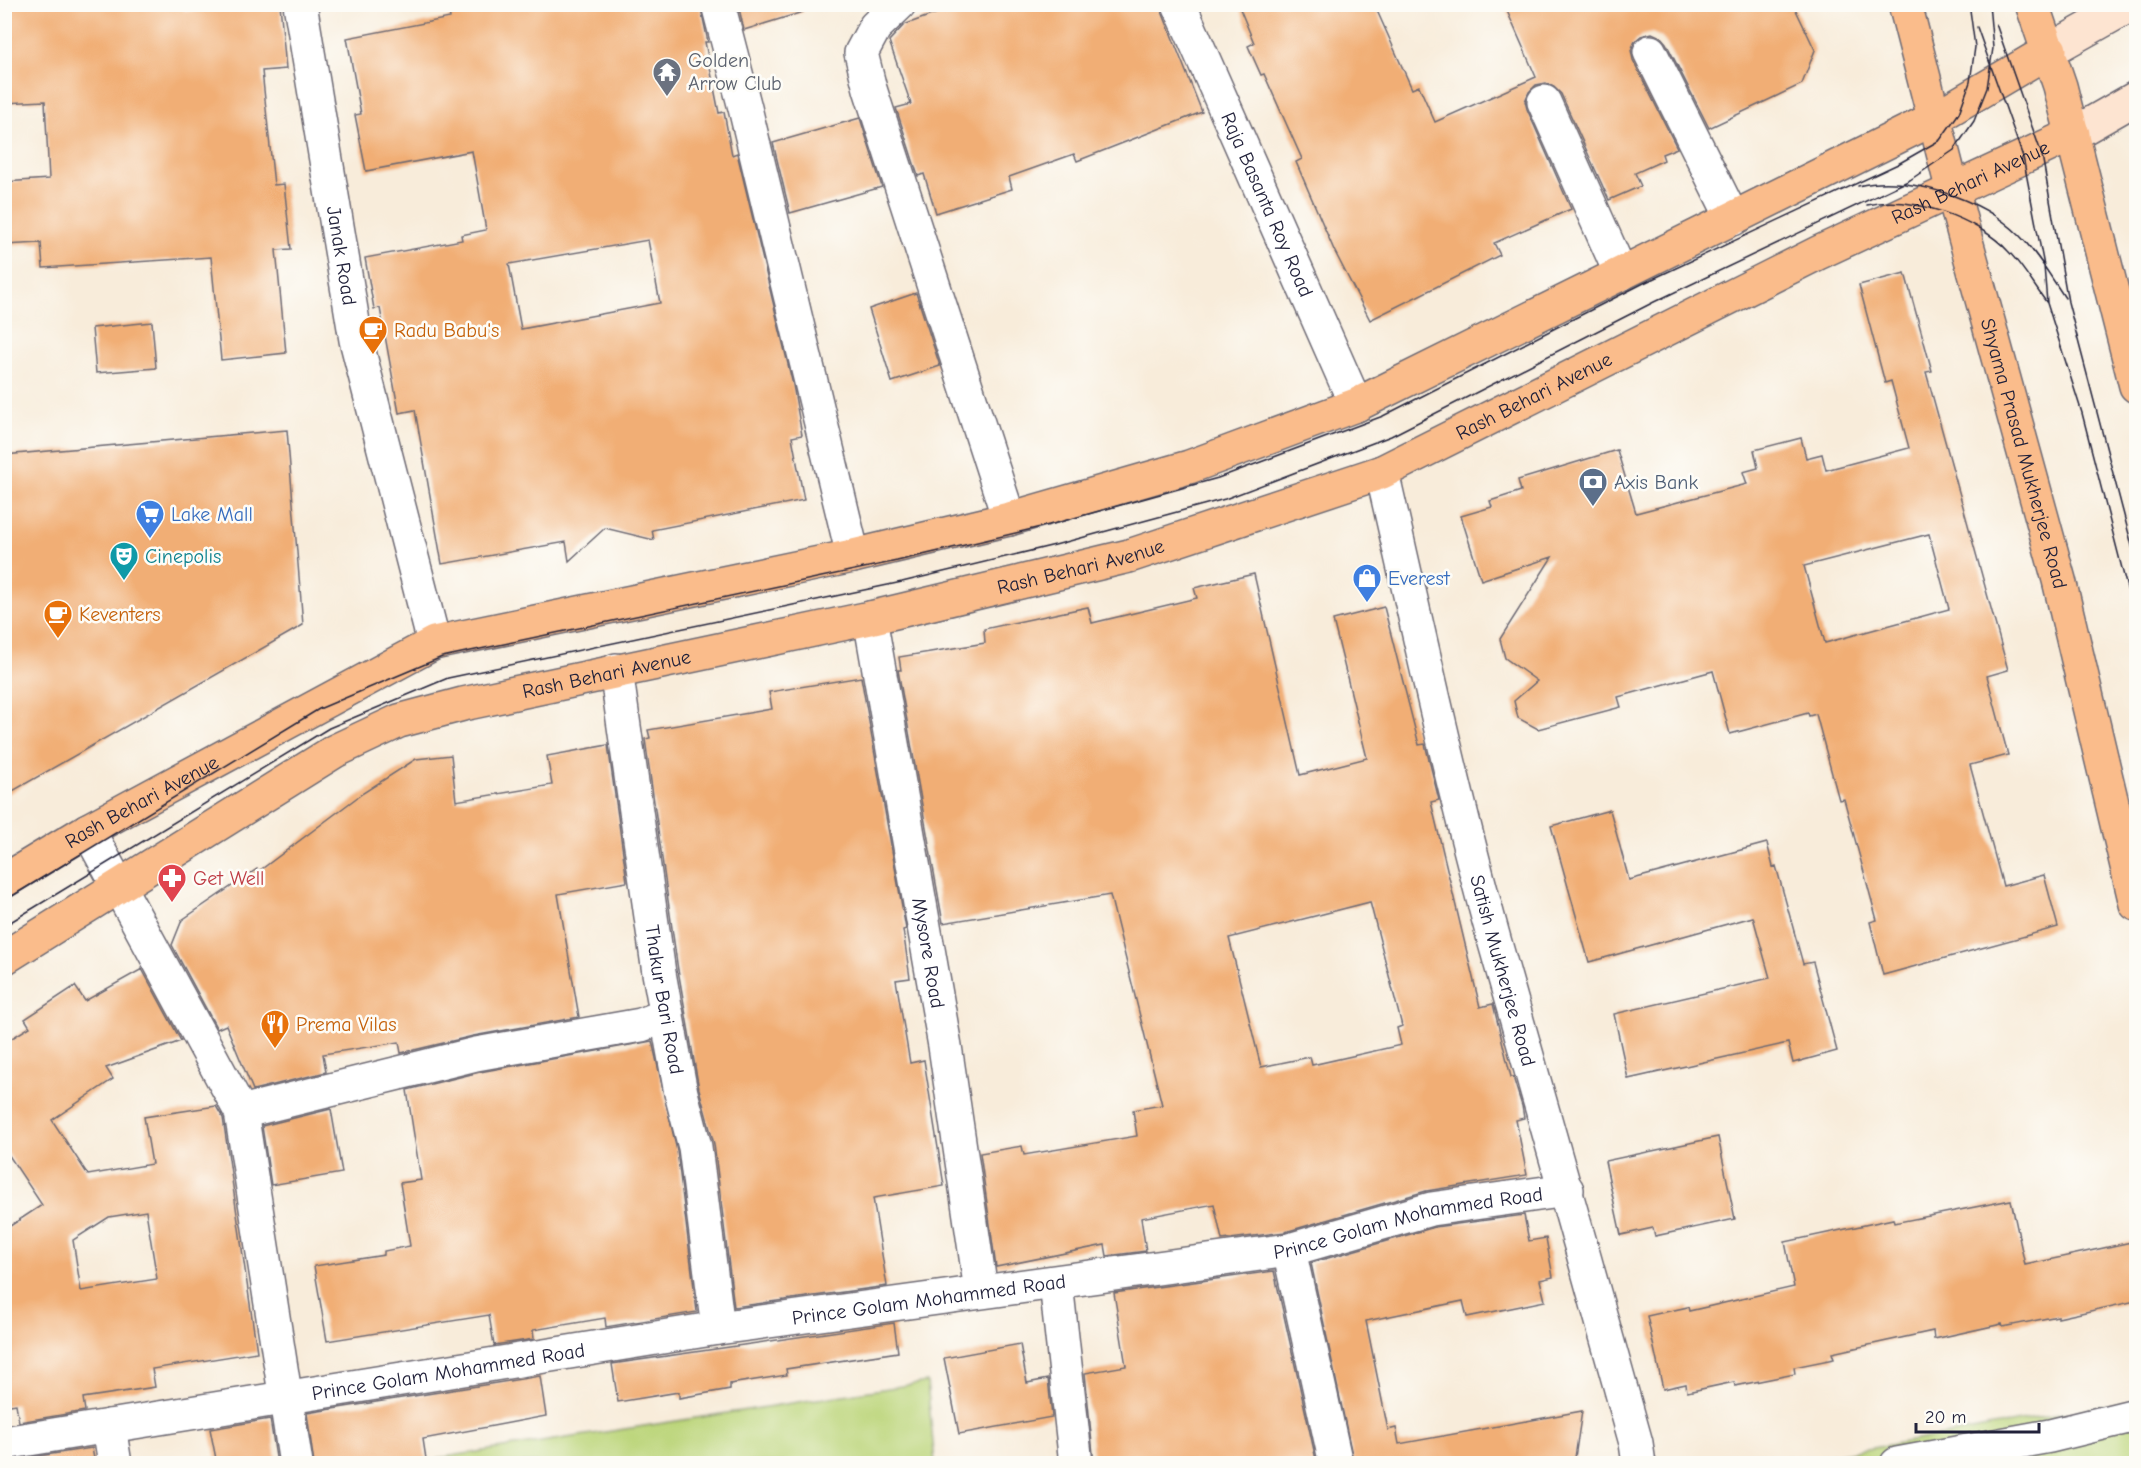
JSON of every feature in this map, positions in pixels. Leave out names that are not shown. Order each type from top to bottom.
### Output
[{"type":"main road","name":"Shyama Prasad Mukherjee Road","points":[[1905,4],[1953,191],[2060,579],[2136,904]]},
{"type":"main road","points":[[2032,4],[2050,50],[2073,134],[2136,386]]},
{"type":"main road","points":[[2050,50],[2132,4]]},
{"type":"main road","name":"Rash Behari Avenue","points":[[4,881],[88,830],[434,643],[853,556],[1009,519],[1189,467],[1356,405],[1935,118],[2050,50]]},
{"type":"main road","name":"Rash Behari Avenue","points":[[9,947],[120,888],[335,751],[399,721],[463,704],[616,670],[870,618],[1128,556],[1382,472],[1818,253],[2073,134],[2136,98]]},
{"type":"street","name":"Janak Road","points":[[300,4],[356,340],[434,643]]},
{"type":"street","points":[[718,4],[746,108],[853,556]]},
{"type":"street","points":[[899,4],[875,27],[861,53],[870,89],[1009,519]]},
{"type":"street","name":"Raja Basanta Roy Road","points":[[1179,4],[1356,405]]},
{"type":"street","points":[[1650,52],[1733,219]]},
{"type":"street","points":[[1544,102],[1621,274]]},
{"type":"street","name":"Satish Mukherjee Road","points":[[1382,472],[1419,638],[1495,941],[1567,1190],[1636,1443],[1639,1464]]},
{"type":"street","name":"Mysore Road","points":[[870,618],[945,1046],[981,1291]]},
{"type":"street","name":"Thakur Bari Road","points":[[616,670],[667,1015],[681,1093],[695,1147],[718,1328]]},
{"type":"street","points":[[88,830],[241,1112],[288,1397],[296,1464]]},
{"type":"street","points":[[241,1112],[476,1054],[641,1025],[667,1015]]},
{"type":"street","name":"Prince Golam Mohammed Road","points":[[109,1426],[718,1328],[1289,1250],[1431,1209],[1567,1190]]},
{"type":"street","points":[[1289,1250],[1336,1464]]},
{"type":"street","points":[[1056,1283],[1076,1464]]},
{"type":"street","points":[[1897,1464],[2050,1436],[2136,1415]]},
{"type":"street","points":[[4,1443],[109,1426],[115,1464]]},
{"type":"green space","points":[[927,1382],[935,1463],[439,1463],[438,1458]]},
{"type":"green space","points":[[2136,1400],[2136,1463],[1790,1463]]},
{"type":"building","points":[[4,4],[184,4],[185,11],[280,4],[286,69],[262,71],[274,185],[284,184],[291,249],[276,250],[286,353],[221,360],[211,257],[43,268],[41,243],[4,245],[4,182],[49,179],[45,101],[4,103]]},
{"type":"building","points":[[483,4],[700,4],[719,113],[724,112],[732,155],[737,153],[793,385],[802,435],[792,437],[804,500],[652,530],[654,540],[605,528],[569,561],[566,542],[442,564],[415,410],[399,413],[380,308],[374,309],[365,258],[462,240],[461,235],[486,230],[472,151],[366,171],[355,115],[361,114],[347,38],[450,18],[449,10]],"holes":[[[648,240],[660,303],[521,329],[509,264]]]},
{"type":"building","points":[[738,4],[802,4],[803,12],[744,30]]},
{"type":"building","points":[[962,4],[1159,4],[1202,112],[1077,161],[1074,154],[1009,177],[1012,189],[936,213],[924,174],[918,176],[896,108],[911,104],[889,41],[904,25]]},
{"type":"building","points":[[1238,4],[1374,4],[1412,89],[1419,86],[1435,122],[1536,77],[1504,4],[1793,4],[1815,50],[1802,84],[1709,128],[1666,43],[1661,37],[1652,33],[1641,36],[1635,41],[1631,50],[1633,60],[1677,148],[1662,154],[1664,160],[1635,173],[1641,186],[1609,200],[1561,94],[1546,83],[1536,85],[1529,92],[1525,101],[1527,109],[1571,209],[1494,243],[1500,255],[1370,320],[1334,250],[1296,162],[1302,159],[1264,74],[1261,75],[1248,46],[1254,43]]},
{"type":"building","points":[[860,118],[882,187],[790,213],[773,143]]},
{"type":"building","points":[[1905,273],[1932,371],[1926,372],[2008,670],[1987,676],[2008,755],[1970,765],[2003,886],[2044,875],[2058,927],[1883,975],[1870,922],[1877,920],[1844,799],[1839,800],[1816,714],[1809,716],[1808,713],[1730,734],[1713,671],[1618,697],[1621,707],[1538,729],[1518,718],[1514,701],[1537,681],[1505,658],[1500,639],[1552,557],[1481,580],[1461,516],[1492,507],[1490,501],[1521,491],[1518,480],[1617,450],[1636,513],[1747,484],[1743,472],[1758,468],[1754,450],[1801,438],[1806,458],[1822,454],[1826,470],[1909,448],[1891,381],[1885,383],[1859,285]],"holes":[[[1929,534],[1949,609],[1825,643],[1804,566]]]},
{"type":"building","points":[[916,293],[940,366],[892,382],[869,309]]},
{"type":"building","points":[[152,322],[156,368],[96,373],[92,328]]},
{"type":"building","name":"Lake Mall","points":[[287,430],[303,625],[4,796],[4,455]]},
{"type":"building","points":[[1254,574],[1300,775],[1367,758],[1333,620],[1384,607],[1419,745],[1425,744],[1439,800],[1431,802],[1480,1007],[1493,1004],[1511,1077],[1513,1077],[1522,1106],[1524,1118],[1516,1120],[1527,1175],[1426,1191],[1285,1232],[1222,1240],[1214,1204],[1141,1218],[1146,1251],[1107,1256],[1105,1245],[996,1267],[980,1153],[1022,1146],[1024,1155],[1137,1136],[1133,1110],[1162,1105],[1110,895],[943,923],[898,670],[901,670],[899,657],[985,643],[984,629],[1088,607],[1092,623],[1197,598],[1194,588]],"holes":[[[1370,902],[1402,1026],[1397,1028],[1401,1045],[1312,1065],[1310,1057],[1261,1067],[1229,938]]]},
{"type":"building","points":[[861,677],[906,929],[903,930],[910,978],[896,980],[910,1063],[924,1060],[944,1186],[873,1198],[887,1286],[734,1307],[714,1144],[699,1089],[678,970],[645,739],[650,738],[648,730],[772,709],[769,692]]},
{"type":"building","points":[[608,745],[627,882],[558,894],[579,1017],[473,1036],[401,1053],[399,1042],[323,1054],[326,1072],[253,1090],[226,1025],[217,1029],[172,945],[182,920],[257,869],[259,871],[363,793],[416,759],[451,755],[456,801],[552,785],[547,756]]},
{"type":"building","points":[[1610,810],[1629,880],[1767,843],[1773,867],[1776,866],[1803,964],[1813,962],[1837,1051],[1793,1063],[1788,1043],[1628,1079],[1614,1014],[1770,978],[1753,917],[1589,962],[1551,826]]},
{"type":"building","points":[[142,969],[181,1041],[106,1068],[113,1079],[52,1120],[88,1175],[152,1164],[144,1117],[216,1106],[223,1118],[257,1352],[152,1369],[155,1387],[83,1398],[85,1411],[19,1422],[16,1404],[4,1406],[4,1230],[42,1205],[4,1148],[4,1043],[30,1027],[25,1019],[75,986],[85,1001]],"holes":[[[146,1211],[157,1279],[81,1291],[73,1240],[109,1217]]]},
{"type":"building","points":[[652,1041],[677,1151],[697,1312],[606,1327],[605,1318],[533,1330],[534,1339],[494,1345],[489,1315],[327,1341],[314,1266],[384,1255],[384,1251],[410,1246],[400,1183],[421,1180],[407,1090],[480,1072]]},
{"type":"building","points":[[331,1109],[342,1173],[271,1185],[262,1126]]},
{"type":"building","points":[[1718,1137],[1735,1219],[1655,1236],[1653,1228],[1621,1235],[1605,1161]]},
{"type":"building","points":[[2011,1200],[2025,1265],[2136,1241],[2136,1301],[2058,1318],[2058,1316],[2003,1327],[2002,1324],[1934,1339],[1933,1331],[1832,1353],[1834,1359],[1794,1367],[1795,1374],[1735,1386],[1734,1382],[1687,1392],[1686,1384],[1663,1389],[1647,1316],[1688,1307],[1689,1311],[1794,1287],[1785,1242],[1893,1219],[1894,1223]]},
{"type":"building","points":[[1524,1215],[1529,1241],[1546,1238],[1553,1277],[1540,1280],[1545,1301],[1467,1317],[1463,1301],[1366,1321],[1388,1430],[1396,1428],[1399,1444],[1582,1411],[1574,1464],[1354,1464],[1311,1263],[1435,1227]]},
{"type":"building","points":[[1274,1271],[1317,1464],[1094,1464],[1085,1373],[1126,1366],[1114,1293]]},
{"type":"building","points":[[894,1323],[898,1352],[786,1369],[787,1375],[730,1384],[730,1389],[679,1398],[679,1392],[618,1402],[612,1364]]},
{"type":"building","points":[[1020,1344],[1027,1383],[1048,1379],[1052,1417],[959,1434],[944,1358]]},
{"type":"building","points":[[540,1376],[546,1416],[423,1439],[426,1459],[399,1464],[314,1464],[307,1413]]},
{"type":"building","points":[[270,1419],[277,1464],[217,1464],[210,1429]]},
{"type":"building","points":[[92,1448],[95,1464],[27,1464],[26,1458]]},
{"type":"tram line","points":[[4,926],[329,728],[448,678],[902,582],[1055,545],[1225,499],[1391,436],[1654,302],[1910,180],[1954,150],[1974,121],[1987,88],[1993,48],[1989,4]]},
{"type":"tram line","points":[[4,901],[319,709],[442,657],[897,561],[1049,525],[1218,478],[1383,416],[1644,283],[1898,164],[1940,140],[1959,113],[1970,82],[1975,47],[1970,10]]},
{"type":"tram line","points":[[1996,24],[2042,155],[2068,302],[2136,561]]},
{"type":"tram line","points":[[1977,27],[2023,157],[2044,266],[2047,303],[2082,413],[2136,623]]},
{"type":"tram line","points":[[1858,186],[1878,183],[1921,187],[1944,192],[1986,210],[2004,222],[2026,242],[2065,298]]},
{"type":"tram line","points":[[1867,205],[1903,203],[1923,206],[1962,219],[1995,239],[2024,270],[2047,303]]},
{"type":"place","name":"Golden Arrow Club","points":[[667,98]]},
{"type":"place","name":"Radu Babu's","points":[[373,356]]},
{"type":"place","name":"Axis Bank","points":[[1593,508]]},
{"type":"place","name":"Lake Mall","points":[[150,540]]},
{"type":"place","name":"Cinepolis","points":[[124,582]]},
{"type":"place","name":"Everest","points":[[1367,604]]},
{"type":"place","name":"Keventers","points":[[58,640]]},
{"type":"place","name":"Get Well","points":[[172,904]]},
{"type":"place","name":"Prema Vilas","points":[[275,1050]]}]
